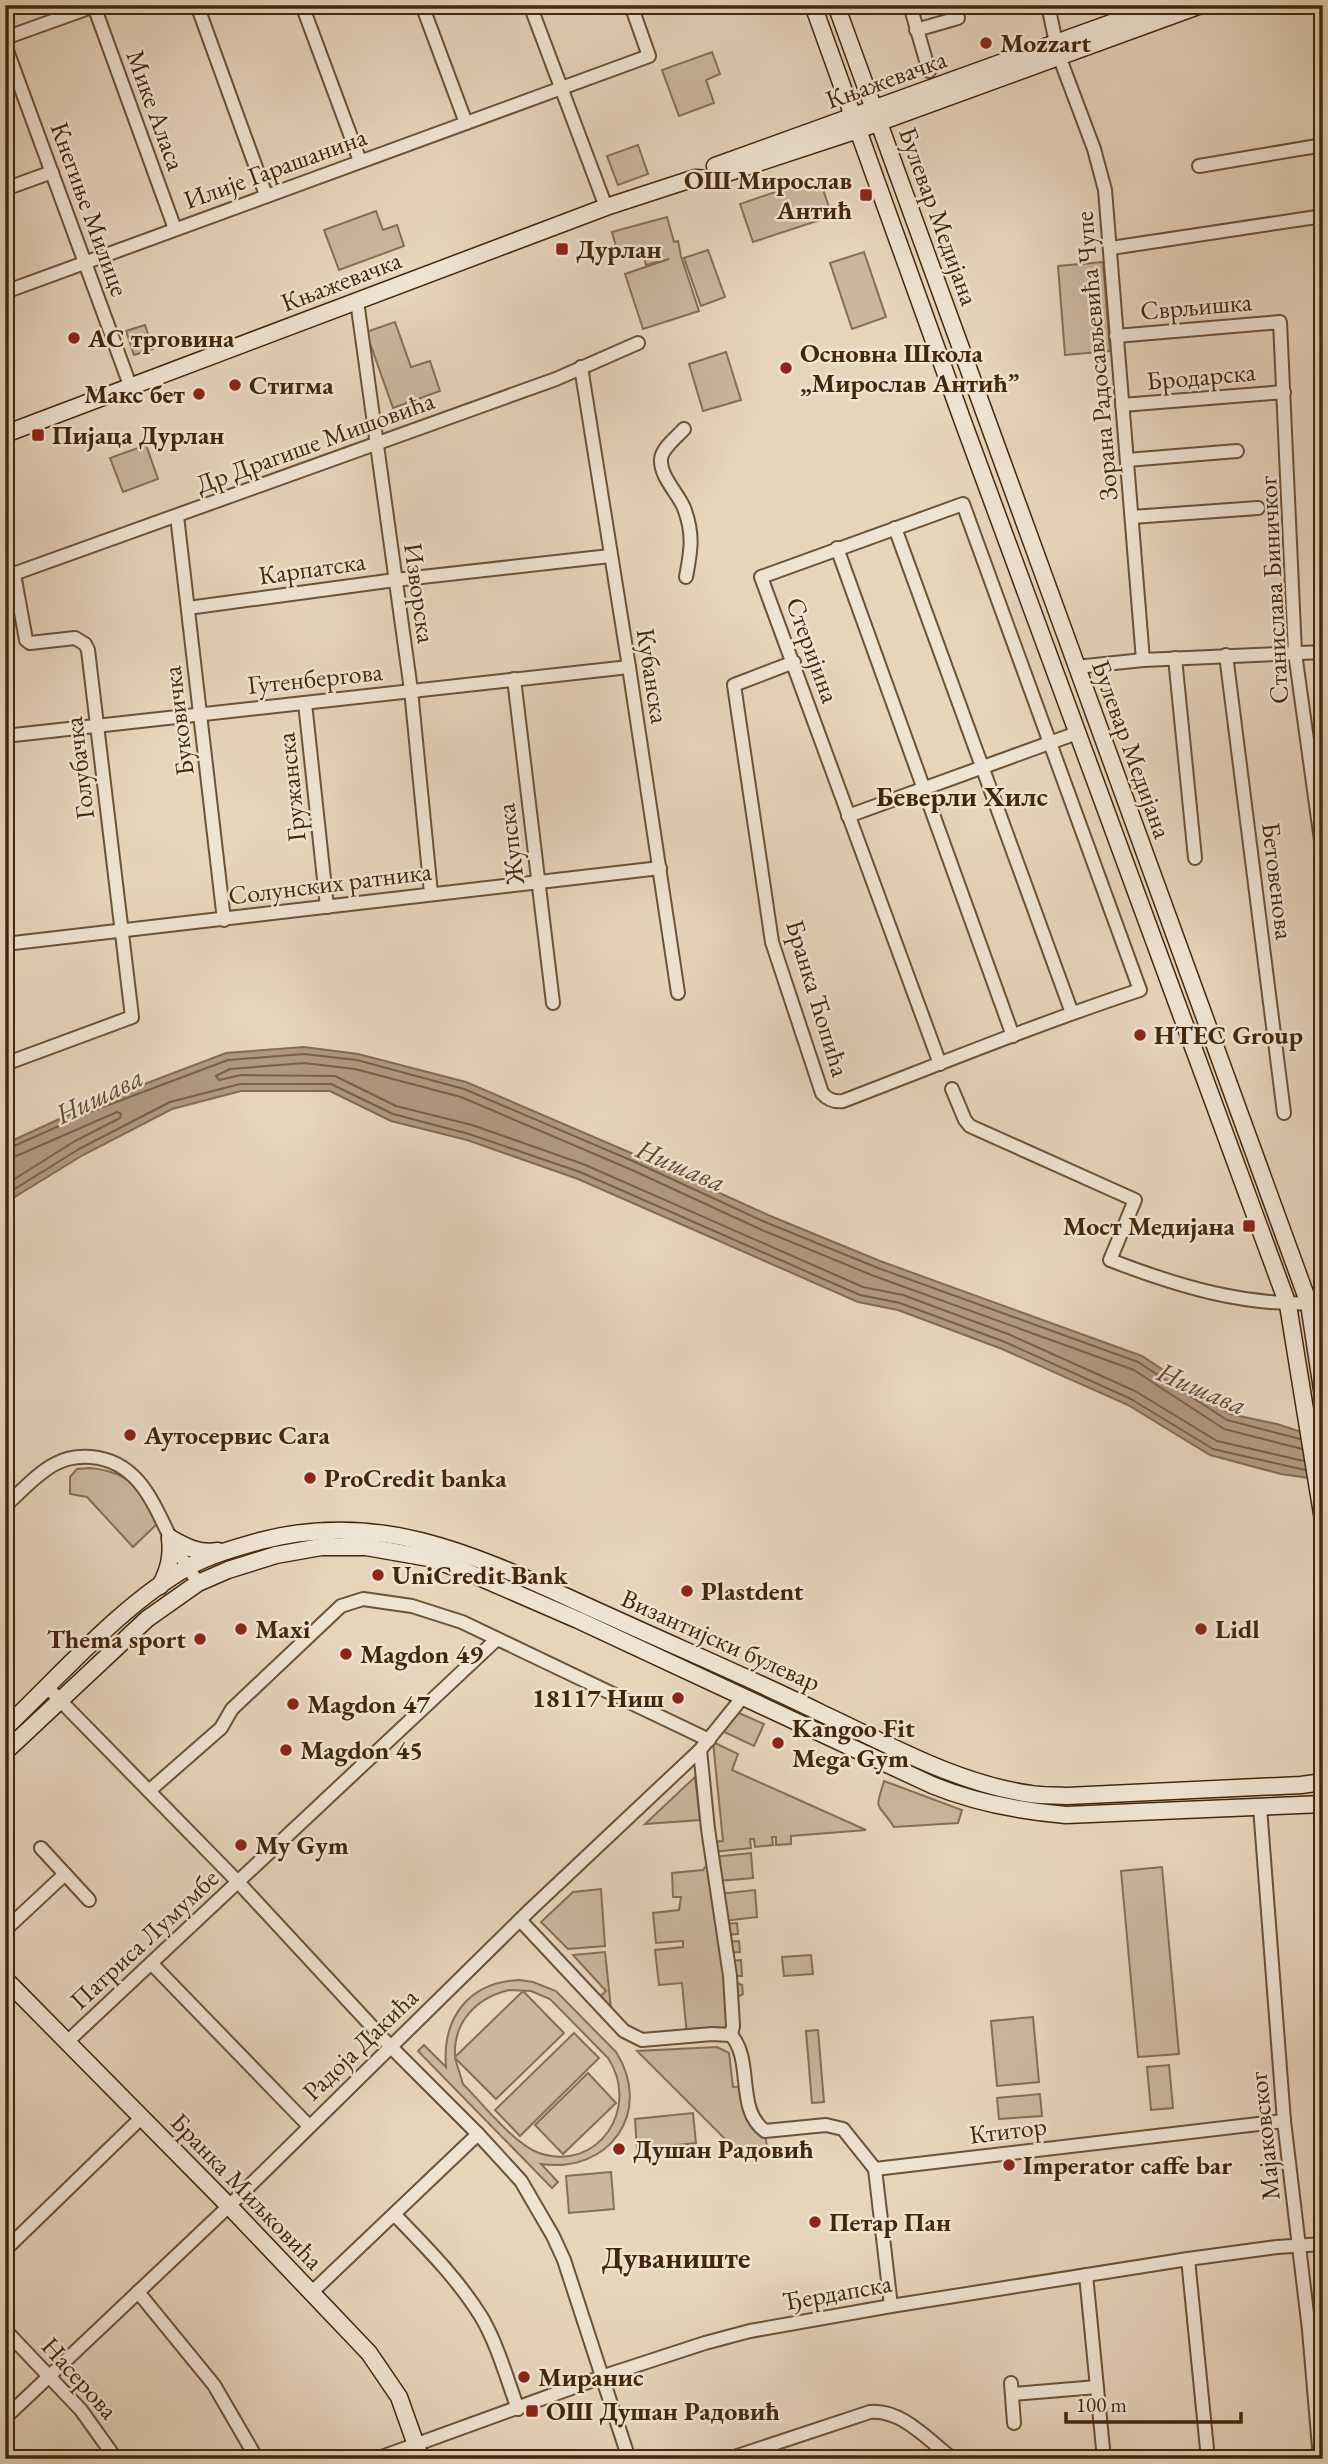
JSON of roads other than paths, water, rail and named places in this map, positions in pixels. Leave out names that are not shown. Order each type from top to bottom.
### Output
[{"type":"main road","name":"Булевар Медијана","points":[[813,5],[1288,1305],[1323,1520]]},
{"type":"main road","name":"Булевар Медијана","points":[[836,5],[1076,667],[1316,1303],[1322,1389]]},
{"type":"main road","points":[[1057,50],[1161,5]]},
{"type":"main road","points":[[1057,50],[1200,5]]},
{"type":"main road","name":"Књажевачка","points":[[5,434],[606,206],[695,178],[705,169],[856,123],[1057,50]]},
{"type":"main road","name":"Византијски булевар","points":[[5,1728],[134,1605],[188,1567],[227,1550],[320,1530],[402,1535],[470,1555],[963,1777],[1031,1794],[1080,1795],[1323,1782]]},
{"type":"main road","points":[[170,1538],[207,1553],[227,1550]]},
{"type":"main road","points":[[159,1587],[167,1574],[172,1554],[170,1538]]},
{"type":"main road","name":"Византијски булевар","points":[[5,1752],[146,1619],[198,1583],[276,1555],[321,1547],[366,1547],[429,1558],[465,1571],[578,1620],[959,1796],[1010,1809],[1066,1815],[1323,1804]]},
{"type":"main road","name":"Бранка Миљковића","points":[[5,1979],[357,2340],[381,2369],[399,2397],[419,2452]]},
{"type":"street","points":[[197,5],[266,195]]},
{"type":"street","points":[[302,5],[360,161]]},
{"type":"street","points":[[422,5],[466,123]]},
{"type":"street","points":[[530,5],[606,206]]},
{"type":"street","name":"Илије Гарашанина","points":[[5,292],[649,56],[631,5]]},
{"type":"street","points":[[910,5],[929,71]]},
{"type":"street","points":[[916,30],[957,18],[954,5]]},
{"type":"street","name":"Зорана Радосављевића Чупе","points":[[1048,5],[1057,50],[1094,149],[1105,190],[1143,660]]},
{"type":"street","points":[[5,38],[95,6]]},
{"type":"street","name":"Мике Аласа","points":[[95,6],[175,229]]},
{"type":"street","name":"Кнегиње Милице","points":[[5,45],[131,388]]},
{"type":"street","points":[[1199,166],[1323,145]]},
{"type":"street","points":[[5,189],[52,172]]},
{"type":"street","points":[[1111,248],[1323,216]]},
{"type":"street","name":"Изворска","points":[[358,301],[411,690],[431,893]]},
{"type":"street","name":"Сврљишка","points":[[1116,336],[1280,322]]},
{"type":"street","name":"Станислава Биничког","points":[[1280,322],[1295,653],[1323,855]]},
{"type":"street","name":"Др Драгише Мишовића","points":[[10,576],[556,379],[638,343]]},
{"type":"street","name":"Кубанска","points":[[581,367],[678,993]]},
{"type":"street","name":"Бродарска","points":[[1122,405],[1284,391]]},
{"type":"street","points":[[684,429],[664,451],[661,460],[668,483],[683,507],[693,542],[686,577]]},
{"type":"street","points":[[1127,460],[1237,451]]},
{"type":"street","name":"Стеријина","points":[[940,1064],[761,577],[963,504],[1049,742]]},
{"type":"street","points":[[1132,517],[1258,508]]},
{"type":"street","name":"Буковичка","points":[[177,516],[224,920]]},
{"type":"street","points":[[894,528],[1072,1013]]},
{"type":"street","points":[[837,548],[1013,1036]]},
{"type":"street","name":"Карпатска","points":[[188,608],[395,580],[610,556]]},
{"type":"street","name":"Голубачка","points":[[5,1064],[132,1017],[88,650],[85,644],[75,638],[30,643],[26,640],[10,576]]},
{"type":"street","points":[[1076,667],[1175,658],[1323,652]]},
{"type":"street","name":"Бетовенова","points":[[1226,655],[1284,1113]]},
{"type":"street","points":[[1175,658],[1195,858]]},
{"type":"street","name":"Бранка Ћопића","points":[[794,662],[734,685],[772,942],[822,1093],[829,1099],[843,1101],[1072,1013],[1140,990],[1049,742]]},
{"type":"street","name":"Гутенбергова","points":[[5,736],[629,667]]},
{"type":"street","name":"Жупска","points":[[514,679],[552,1003]]},
{"type":"street","name":"Гружанска","points":[[305,703],[327,907]]},
{"type":"street","points":[[848,816],[1077,733]]},
{"type":"street","name":"Солунских ратника","points":[[5,944],[660,868]]},
{"type":"street","points":[[952,1089],[965,1121],[970,1126],[1135,1200],[1110,1260],[1170,1283],[1233,1298],[1288,1305],[1316,1303]]},
{"type":"street","points":[[5,1506],[54,1464],[68,1458],[97,1457],[131,1471],[150,1497],[170,1538],[198,1583]]},
{"type":"street","points":[[149,1791],[220,1728],[232,1709],[341,1606],[363,1599],[424,1610],[462,1622],[709,1740]]},
{"type":"street","name":"Патриса Лумумбе","points":[[68,2041],[497,1639]]},
{"type":"street","points":[[47,1687],[238,1882],[390,2046],[521,2181],[564,2260],[629,2459]]},
{"type":"street","name":"Радоја Дакића","points":[[5,2418],[229,2206],[520,1920],[700,1750],[742,1698]]},
{"type":"street","points":[[700,1750],[708,1829],[730,1976],[733,2026],[731,2035]]},
{"type":"street","name":"Мајаковског","points":[[1261,1807],[1284,2121],[1320,2459]]},
{"type":"street","points":[[41,1848],[89,1900]]},
{"type":"street","points":[[5,1930],[65,1874]]},
{"type":"street","points":[[520,1920],[624,2031],[638,2040],[731,2035],[743,2055],[750,2107],[760,2127],[765,2131],[827,2125],[843,2129],[875,2169],[891,2306]]},
{"type":"street","points":[[151,1963],[309,2126]]},
{"type":"street","points":[[5,2250],[141,2118]]},
{"type":"street","name":"Ктитор","points":[[875,2169],[1284,2121]]},
{"type":"street","points":[[311,2293],[478,2134]]},
{"type":"street","points":[[395,2215],[445,2267],[466,2294],[492,2340],[518,2409]]},
{"type":"street","name":"Ђердапска","points":[[376,2459],[419,2452],[518,2409],[601,2378],[739,2334],[891,2306],[1188,2259],[1323,2244]]},
{"type":"street","points":[[1188,2259],[1208,2459]]},
{"type":"street","points":[[1086,2275],[1104,2459]]},
{"type":"street","points":[[138,2292],[214,2385],[257,2459]]},
{"type":"street","name":"Насерова","points":[[5,2330],[81,2410],[116,2459]]},
{"type":"street","points":[[1014,2423],[1011,2388],[1097,2387]]},
{"type":"street","points":[[728,2459],[870,2412],[881,2411],[900,2418],[953,2459]]},
{"type":"water","points":[[304,1047],[358,1054],[466,1082],[768,1215],[880,1261],[1142,1356],[1230,1414],[1277,1424],[1323,1439],[1323,1480],[1281,1474],[1210,1455],[1128,1405],[1002,1349],[898,1310],[858,1302],[578,1179],[467,1140],[391,1121],[330,1091],[241,1091],[172,1109],[83,1155],[5,1203],[5,1144],[92,1104],[226,1053]]},
{"type":"place","name":"Mozzart","points":[[986,43]]},
{"type":"place","name":"ОШ Мирослав Антић","points":[[866,195]]},
{"type":"place","name":"Дурлан","points":[[562,249]]},
{"type":"place","name":"АС трговина","points":[[74,338]]},
{"type":"place","name":"Основна Школа „Мирослав Антић”","points":[[786,368]]},
{"type":"place","name":"Стигма","points":[[235,385]]},
{"type":"place","name":"Макс бет","points":[[199,394]]},
{"type":"place","name":"Пијаца Дурлан","points":[[38,435]]},
{"type":"place","name":"HTEC Group","points":[[1140,1035]]},
{"type":"place","name":"Мост Медијана","points":[[1249,1226]]},
{"type":"place","name":"Аутосервис Сага","points":[[130,1435]]},
{"type":"place","name":"ProCredit banka","points":[[310,1478]]},
{"type":"place","name":"UniCredit Bank","points":[[378,1575]]},
{"type":"place","name":"Plastdent","points":[[687,1591]]},
{"type":"place","name":"Maxi","points":[[241,1629]]},
{"type":"place","name":"Lidl","points":[[1201,1629]]},
{"type":"place","name":"Thema sport","points":[[200,1639]]},
{"type":"place","name":"Magdon 49","points":[[346,1654]]},
{"type":"place","name":"18117 Ниш","points":[[678,1698]]},
{"type":"place","name":"Magdon 47","points":[[293,1704]]},
{"type":"place","name":"Kangoo Fit Mega Gym","points":[[778,1743]]},
{"type":"place","name":"Magdon 45","points":[[286,1750]]},
{"type":"place","name":"My Gym","points":[[241,1845]]},
{"type":"place","name":"Душан Радовић","points":[[619,2149]]},
{"type":"place","name":"Imperator caffe bar","points":[[1009,2165]]},
{"type":"place","name":"Петар Пан","points":[[815,2222]]},
{"type":"place","name":"Миранис","points":[[524,2377]]},
{"type":"place","name":"ОШ Душан Радовић","points":[[532,2411]]},
{"type":"district","name":"Беверли Хилс","points":[[962,796]]},
{"type":"district","name":"Дуваниште","points":[[676,2257]]},
{"type":"water label","name":"Нишава","points":[[99,1095]]},
{"type":"water label","name":"Нишава","points":[[681,1165]]},
{"type":"water label","name":"Нишава","points":[[1202,1388]]}]
